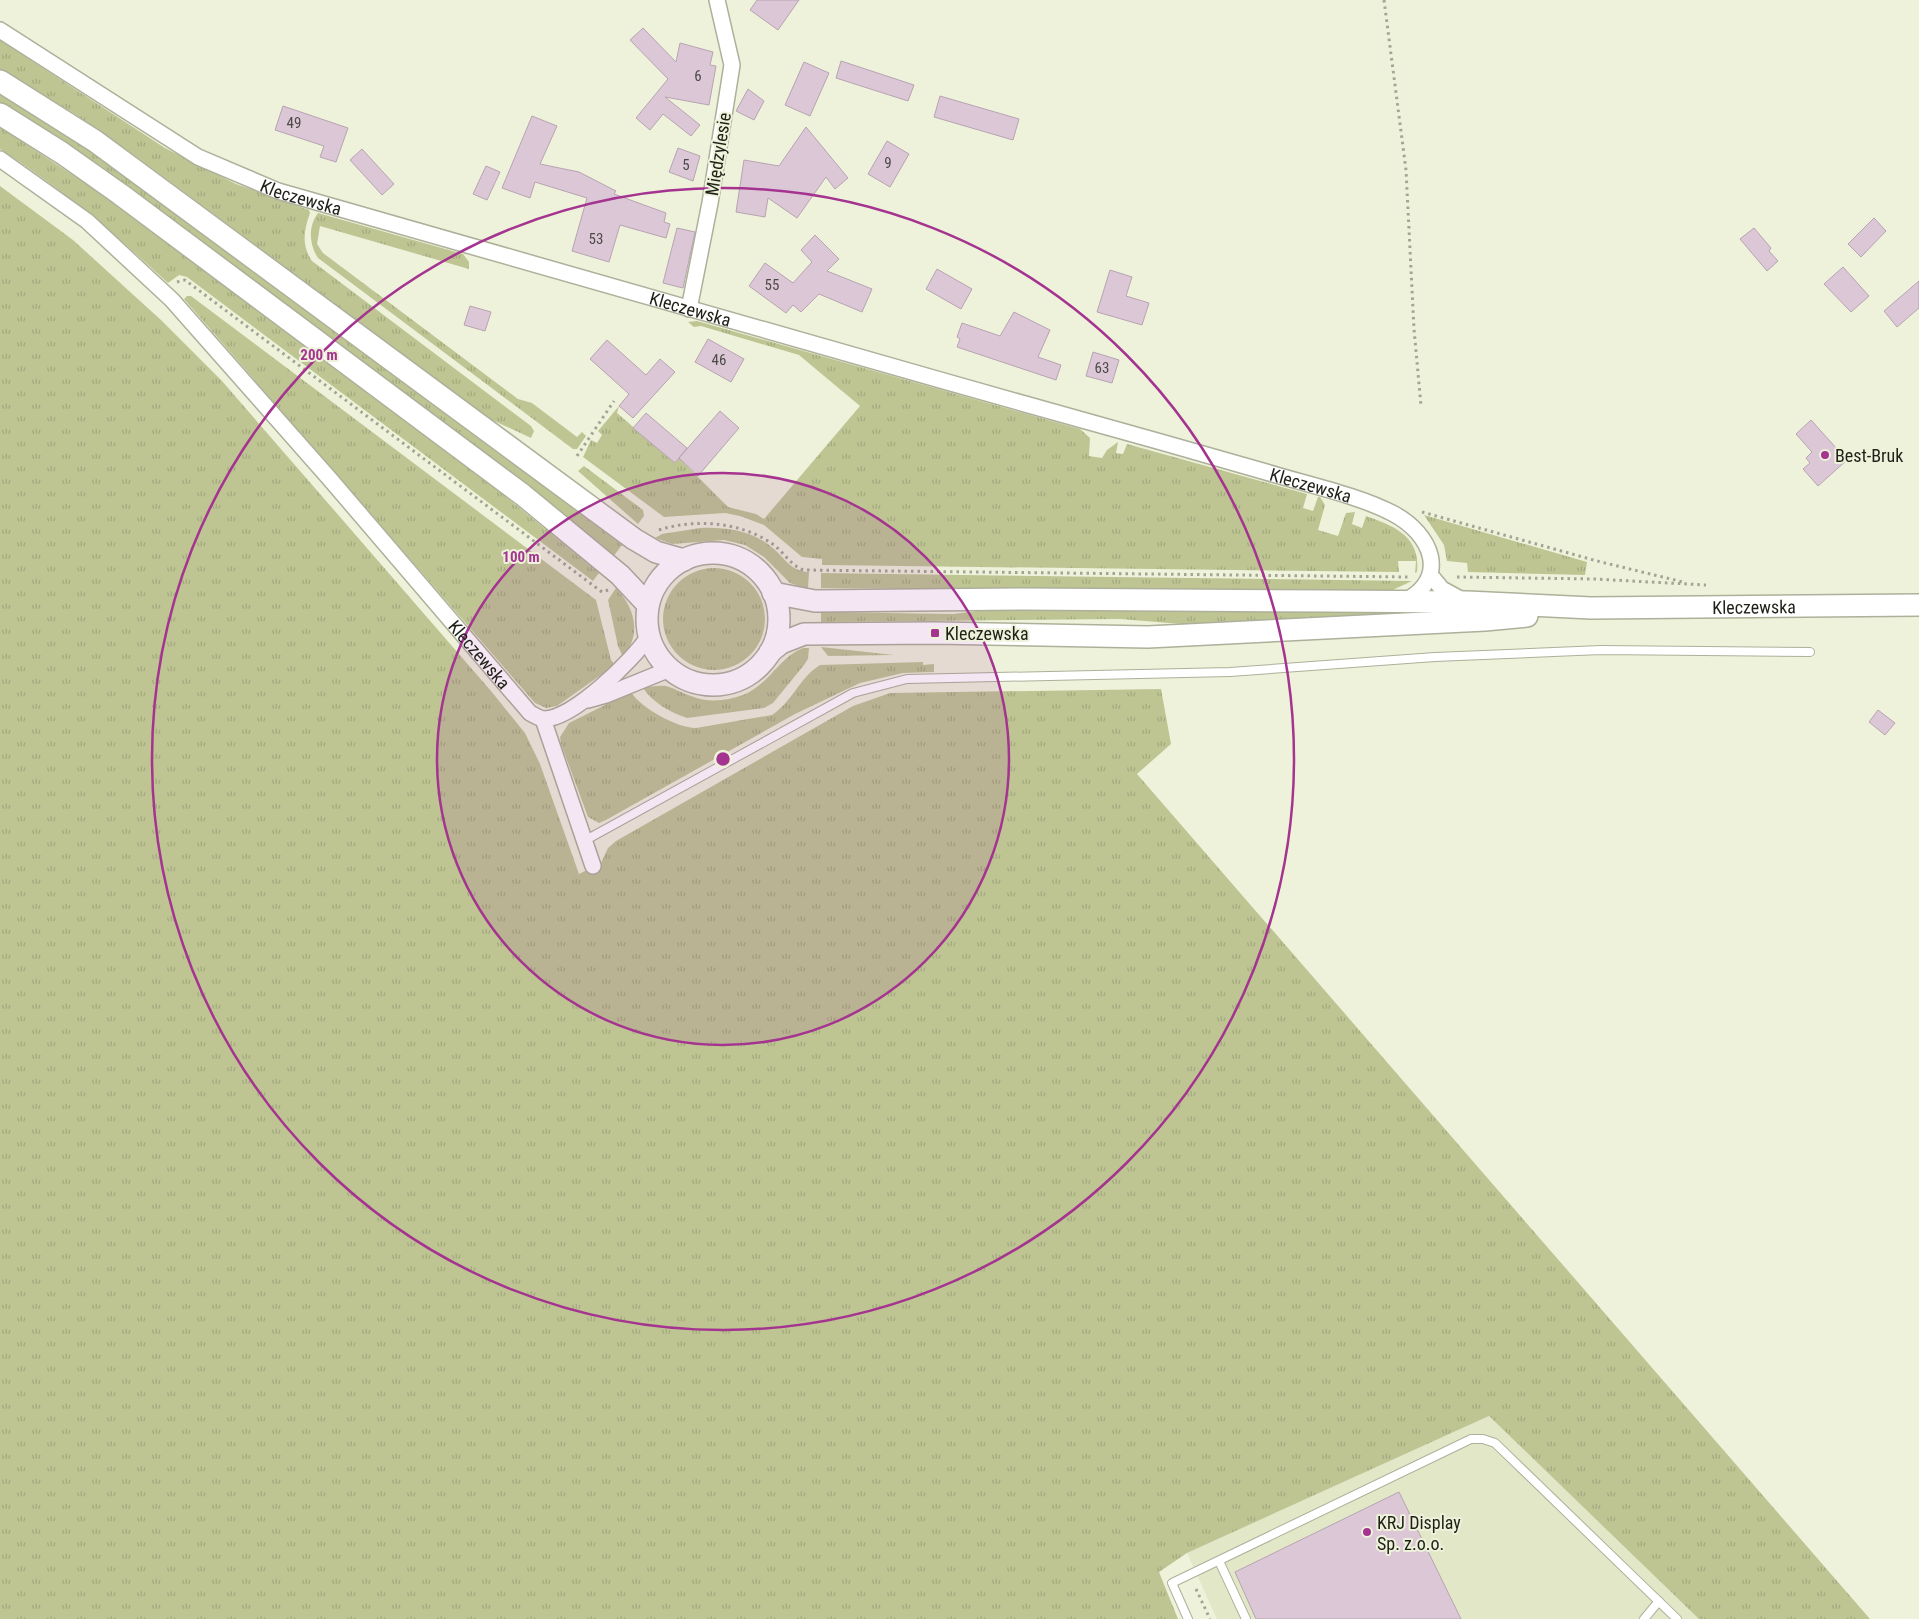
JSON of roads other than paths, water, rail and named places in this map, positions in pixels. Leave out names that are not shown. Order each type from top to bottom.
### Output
[{"type":"main road","points":[[0,81],[95,140],[348,330],[643,545],[656,552],[684,560]]},
{"type":"main road","points":[[0,114],[62,153],[120,194],[523,495],[620,576],[648,604]]},
{"type":"main road","points":[[701,554],[736,557],[751,566],[764,578],[773,593],[778,608],[778,623],[776,638],[770,652],[763,662],[749,674],[725,684],[704,685],[686,680],[670,669],[657,654],[649,636],[647,626],[648,604],[661,578],[684,560],[701,554]]},
{"type":"main road","name":"Kleczewska","points":[[773,593],[815,601],[1022,599],[1405,601],[1591,608],[1919,605]]},
{"type":"main road","name":"Kleczewska","points":[[770,652],[786,640],[804,634],[935,633],[1148,637],[1485,620],[1591,608]]},
{"type":"street","name":"Międzylesie","points":[[689,308],[710,203],[732,66],[717,0]]},
{"type":"street","name":"Kleczewska","points":[[0,30],[192,153],[278,191],[1179,447],[1381,509],[1407,521],[1422,535],[1429,550],[1432,577],[1442,589],[1467,602]]},
{"type":"street","name":"Kleczewska","points":[[0,160],[87,221],[164,292],[316,463],[530,713],[543,719]]},
{"type":"street","points":[[1405,601],[1426,586],[1432,577]]},
{"type":"street","points":[[593,866],[543,719],[558,716],[584,700],[624,667],[649,636]]},
{"type":"street","points":[[584,700],[606,695],[670,669]]},
{"type":"lane","points":[[584,840],[853,693],[907,679],[1230,672],[1435,657],[1601,650],[1810,652]]},
{"type":"lane","points":[[1188,1619],[1172,1583],[1471,1439],[1483,1439],[1495,1443],[1677,1619]]},
{"type":"lane","points":[[1219,1561],[1246,1619]]},
{"type":"lane","points":[[1644,1619],[1659,1601]]},
{"type":"place","name":"Best-Bruk","points":[[1825,455]]},
{"type":"place","name":"Kleczewska","points":[[935,633]]},
{"type":"place","name":"KRJ Display Sp. z.o.o.","points":[[1367,1532]]}]
